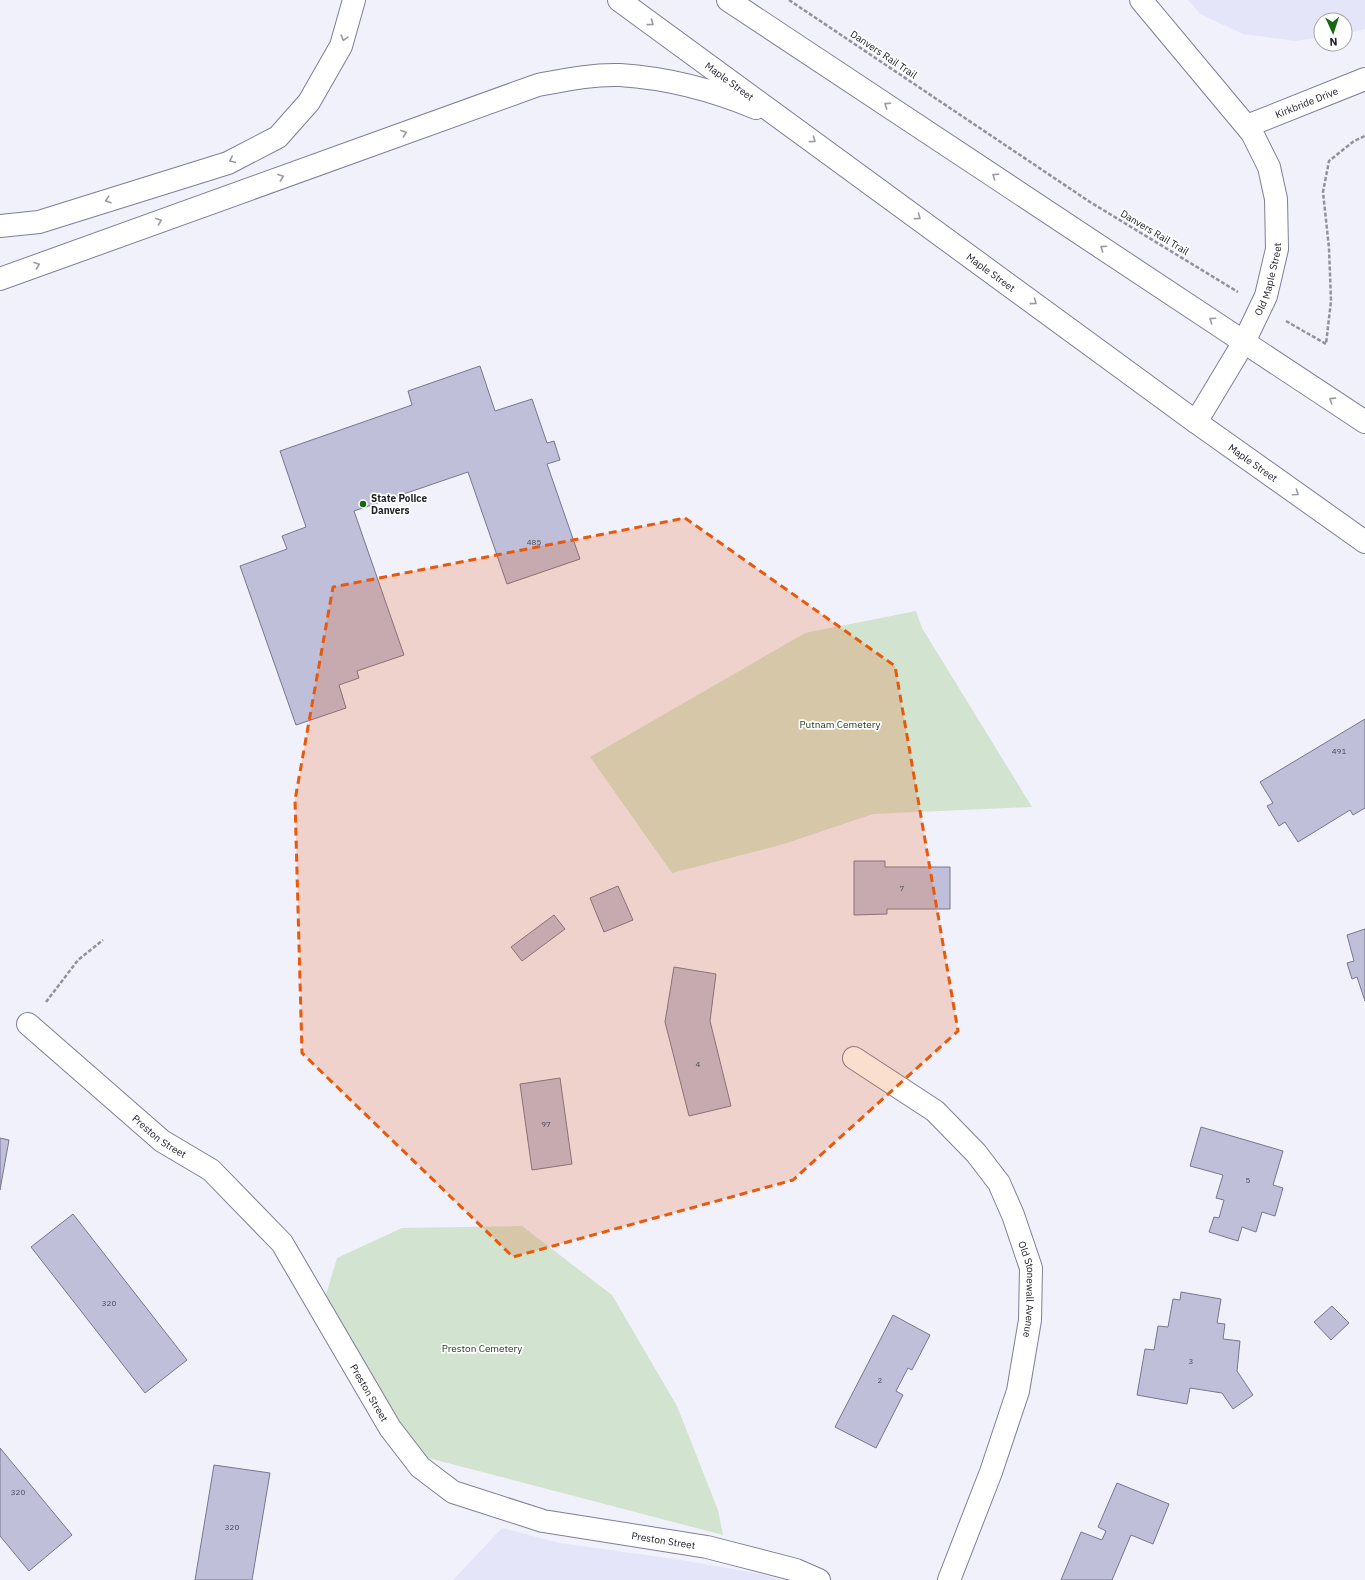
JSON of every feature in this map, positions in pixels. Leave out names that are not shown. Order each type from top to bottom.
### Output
[{"type":"main road","points":[[0,226],[39,222],[228,163],[278,137],[309,102],[342,46],[354,0]]},
{"type":"main road","name":"Maple Street","points":[[620,0],[790,123],[1196,422],[1365,542]]},
{"type":"main road","points":[[728,0],[1365,422]]},
{"type":"main road","points":[[1141,0],[1247,126]]},
{"type":"main road","points":[[0,278],[538,85],[580,77],[619,75],[660,80],[702,89],[738,101],[790,123]]},
{"type":"main road","name":"Kirkbride Drive","points":[[1247,126],[1365,79]]},
{"type":"main road","name":"Old Maple Street","points":[[1196,422],[1244,342],[1261,306],[1270,284],[1277,249],[1277,206],[1269,167],[1247,126]]},
{"type":"main road","name":"Preston Street","points":[[28,1024],[162,1141],[211,1170],[282,1243],[390,1428],[420,1467],[453,1492],[542,1521],[706,1547],[796,1570],[819,1580]]},
{"type":"main road","name":"Old Stonewall Avenue","points":[[854,1058],[935,1111],[976,1153],[999,1183],[1013,1215],[1031,1268],[1030,1320],[1018,1391],[991,1472],[949,1580]]},
{"type":"path","name":"Danvers Rail Trail","points":[[789,0],[1090,202],[1326,344],[1331,301],[1329,248],[1323,192],[1329,161],[1354,141],[1365,136]]},
{"type":"path","points":[[28,1024],[78,960],[103,940]]},
{"type":"highlighted area","points":[[685,518],[895,666],[958,1031],[793,1180],[513,1257],[302,1053],[295,800],[333,587]]},
{"type":"shaded area","points":[[1188,0],[1365,0],[1365,29],[1353,32],[1353,12],[1313,12],[1313,38],[1296,41],[1243,34],[1200,14]]},
{"type":"shaded area","points":[[502,1528],[560,1543],[682,1560],[761,1574],[782,1580],[453,1580]]},
{"type":"green space","name":"Putnam Cemetery","points":[[916,611],[922,628],[1032,807],[873,814],[784,844],[672,873],[590,757],[805,633]]},
{"type":"green space","name":"Preston Cemetery","points":[[522,1226],[612,1295],[677,1406],[718,1510],[723,1535],[390,1448],[326,1295],[337,1258],[402,1228]]},
{"type":"building","points":[[480,366],[495,411],[532,399],[547,443],[554,441],[560,460],[547,464],[580,559],[507,584],[468,472],[354,511],[404,655],[357,671],[359,678],[339,685],[346,708],[296,725],[240,566],[287,549],[282,536],[306,527],[280,451],[412,405],[408,391]]},
{"type":"building","points":[[1365,719],[1365,808],[1353,815],[1350,810],[1298,842],[1285,822],[1279,826],[1267,806],[1273,803],[1260,782]]},
{"type":"building","points":[[854,861],[885,861],[885,867],[950,867],[950,909],[887,909],[887,914],[854,915]]},
{"type":"building","points":[[618,886],[633,920],[604,932],[590,898]]},
{"type":"building","points":[[554,915],[565,929],[522,961],[511,947]]},
{"type":"building","points":[[1365,929],[1365,1001],[1357,977],[1352,979],[1347,963],[1354,961],[1347,935]]},
{"type":"building","points":[[674,967],[716,974],[710,1021],[731,1106],[689,1116],[665,1022]]},
{"type":"building","points":[[560,1078],[572,1164],[532,1170],[520,1084]]},
{"type":"building","points":[[1201,1127],[1283,1151],[1273,1185],[1283,1188],[1275,1216],[1262,1212],[1256,1232],[1242,1227],[1238,1241],[1209,1232],[1214,1217],[1219,1218],[1224,1200],[1216,1198],[1223,1175],[1190,1166]]},
{"type":"building","points":[[0,1138],[9,1140],[0,1190]]},
{"type":"building","points":[[73,1214],[187,1360],[145,1393],[31,1247]]},
{"type":"building","points":[[1181,1292],[1221,1299],[1217,1323],[1225,1324],[1223,1339],[1240,1341],[1237,1371],[1253,1395],[1233,1409],[1222,1393],[1190,1388],[1187,1404],[1137,1395],[1145,1349],[1154,1350],[1158,1326],[1168,1327],[1173,1299],[1180,1300]]},
{"type":"building","points":[[1332,1306],[1349,1323],[1331,1340],[1314,1322]]},
{"type":"building","points":[[893,1315],[930,1335],[912,1370],[908,1368],[896,1391],[903,1395],[876,1448],[835,1427]]},
{"type":"building","points":[[0,1448],[72,1535],[29,1571],[0,1536]]},
{"type":"building","points":[[214,1465],[270,1473],[252,1580],[195,1580]]},
{"type":"building","points":[[1117,1483],[1169,1504],[1153,1544],[1131,1535],[1112,1580],[1061,1580],[1081,1532],[1102,1540],[1106,1531],[1098,1527]]},
{"type":"place","name":"State Police Danvers","points":[[363,504]]}]
